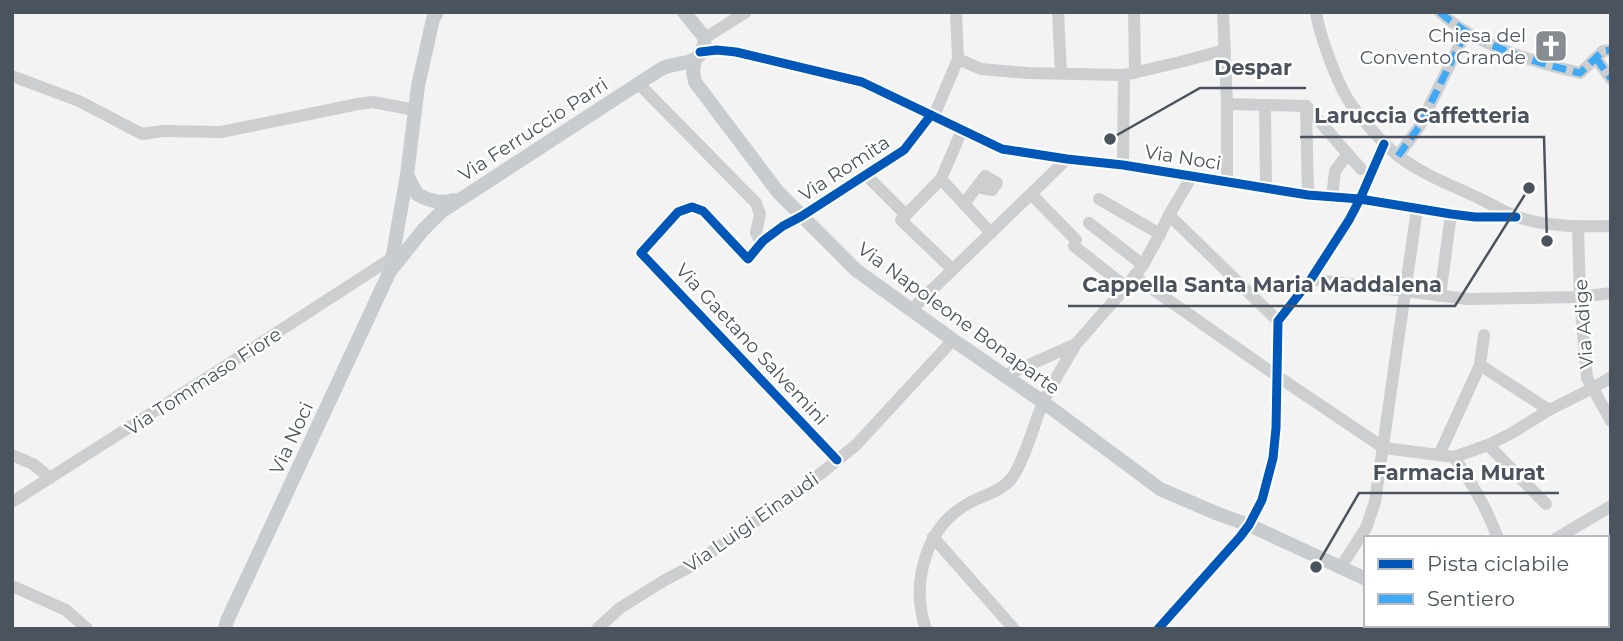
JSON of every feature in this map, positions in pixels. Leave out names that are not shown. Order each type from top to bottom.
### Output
[{"type":"main road","name":"Via Noci","points":[[225,626],[391,264],[407,175],[418,86],[433,19],[437,12]]},
{"type":"main road","points":[[684,12],[700,49],[693,72],[695,82]]},
{"type":"main road","name":"Via Ferruccio Parri","points":[[391,264],[440,212],[661,69],[670,64],[690,62],[700,49]]},
{"type":"main road","points":[[661,69],[674,71],[695,82]]},
{"type":"main road","name":"Via Napoleone Bonaparte","points":[[695,82],[778,192],[856,270],[1043,402],[1160,489],[1249,525],[1364,578]]},
{"type":"main road","points":[[407,175],[417,194],[428,200],[446,202],[460,199]]},
{"type":"street","points":[[700,49],[746,12]]},
{"type":"street","points":[[956,12],[958,59],[981,69],[1028,73],[1129,74],[1224,50]]},
{"type":"street","points":[[1058,12],[1061,73]]},
{"type":"street","points":[[1123,165],[1133,12]]},
{"type":"street","points":[[1223,12],[1227,181]]},
{"type":"street","points":[[1440,12],[1466,32],[1540,64],[1580,73],[1604,51],[1611,50]]},
{"type":"street","points":[[1317,17],[1347,98],[1384,144],[1398,156],[1427,174],[1516,217],[1577,227],[1610,228]]},
{"type":"street","points":[[1398,156],[1419,127],[1466,32]]},
{"type":"street","name":"Via Noci","points":[[700,49],[736,52],[862,82],[1002,149],[1451,214],[1516,217]]},
{"type":"street","points":[[1596,58],[1611,79]]},
{"type":"street","name":"Via Romita","points":[[761,243],[783,226],[904,150],[932,116],[958,59]]},
{"type":"street","points":[[12,76],[79,101],[142,134],[163,131],[221,132],[373,102],[415,110]]},
{"type":"street","points":[[638,83],[755,204],[760,214],[756,233],[761,243]]},
{"type":"street","points":[[1227,104],[1306,106],[1361,169]]},
{"type":"street","points":[[1265,105],[1266,188]]},
{"type":"street","points":[[1306,106],[1308,195]]},
{"type":"street","points":[[903,217],[941,179],[962,130]]},
{"type":"street","points":[[1158,629],[1249,525],[1262,500],[1273,457],[1276,428],[1278,321],[1311,279],[1349,220],[1384,144]]},
{"type":"street","points":[[1332,198],[1335,172],[1348,154]]},
{"type":"street","points":[[911,310],[1067,159]]},
{"type":"street","points":[[866,175],[952,270]]},
{"type":"street","points":[[926,629],[919,592],[921,572],[933,537],[956,512],[1001,488],[1012,478],[1043,402],[1076,344],[1143,265],[1192,176]]},
{"type":"street","points":[[941,179],[991,233]]},
{"type":"street","points":[[964,204],[977,187]]},
{"type":"street","points":[[1031,194],[1075,243],[1126,287]]},
{"type":"street","points":[[1099,200],[1160,234]]},
{"type":"street","name":"Via Gaetano Salvemini","points":[[761,243],[748,259],[703,212],[692,207],[678,212],[641,253],[837,460]]},
{"type":"street","points":[[1340,568],[1366,528],[1375,502],[1417,209]]},
{"type":"street","points":[[1440,296],[1451,214]]},
{"type":"street","points":[[1169,215],[1278,321]]},
{"type":"street","points":[[1089,223],[1143,265]]},
{"type":"street","name":"Via Adige","points":[[1577,227],[1587,377],[1609,416]]},
{"type":"street","name":"Via Tommaso Fiore","points":[[12,502],[391,264]]},
{"type":"street","points":[[1134,276],[1384,449],[1454,457],[1488,445],[1611,377]]},
{"type":"street","points":[[1311,279],[1468,299],[1580,297],[1611,293]]},
{"type":"street","points":[[1439,455],[1480,365],[1484,335]]},
{"type":"street","name":"Via Luigi Einaudi","points":[[597,629],[620,608],[688,568],[794,495],[856,445],[953,340]]},
{"type":"street","points":[[1004,376],[1076,344]]},
{"type":"street","points":[[1480,365],[1549,410]]},
{"type":"street","points":[[1488,445],[1546,504]]},
{"type":"street","points":[[12,456],[33,464],[50,478]]},
{"type":"street","points":[[1454,457],[1488,510],[1497,536]]},
{"type":"street","points":[[1560,536],[1611,506]]},
{"type":"street","points":[[933,537],[1014,629]]},
{"type":"street","points":[[12,586],[66,610],[82,627]]},
{"type":"marked path","points":[[1440,12],[1454,24],[1487,43],[1524,58],[1580,73],[1603,51],[1611,50]]},
{"type":"marked path","points":[[1398,156],[1419,127],[1466,32]]},
{"type":"marked path","points":[[1596,58],[1611,79]]},
{"type":"cycle path","points":[[700,52],[736,52],[862,82],[1002,149],[1451,214],[1516,217]]},
{"type":"cycle path","points":[[837,460],[641,253],[678,212],[692,207],[703,211],[748,259],[763,241],[783,226],[904,150],[931,115]]},
{"type":"cycle path","points":[[1158,629],[1240,537],[1262,500],[1273,458],[1276,428],[1278,321],[1311,279],[1349,220],[1384,144]]},
{"type":"place","name":"Chiesa del Convento Grande","points":[[1551,46]]},
{"type":"place","name":"Despar","points":[[1110,139]]},
{"type":"place","name":"Cappella Santa Maria Maddalena","points":[[1529,188]]},
{"type":"place","name":"Laruccia Caffetteria","points":[[1547,241]]},
{"type":"place","name":"Farmacia Murat","points":[[1316,567]]}]
